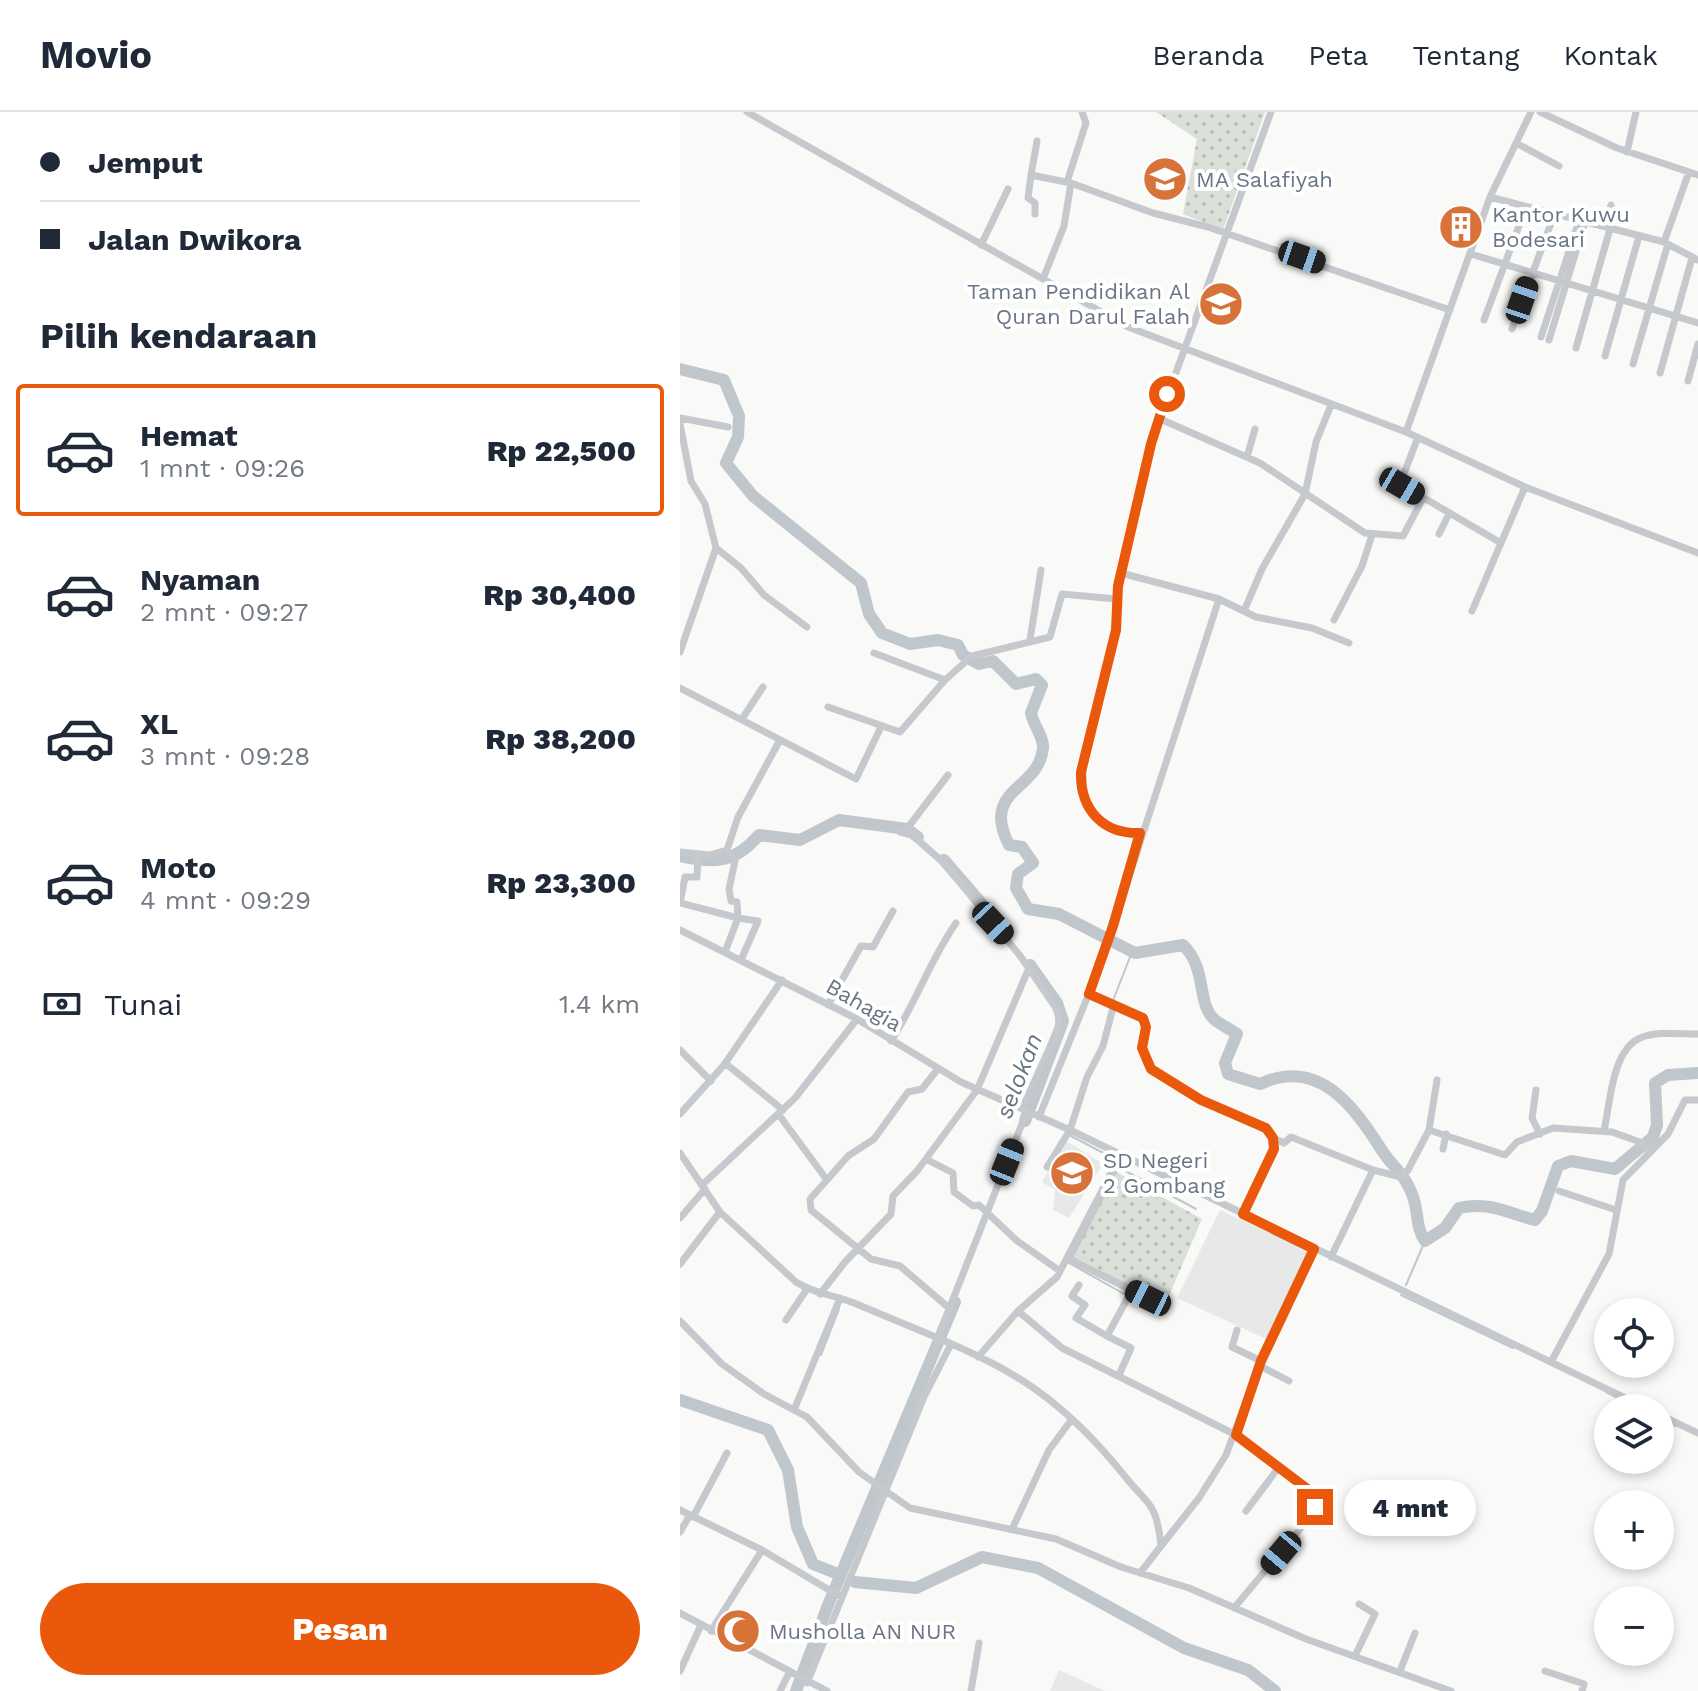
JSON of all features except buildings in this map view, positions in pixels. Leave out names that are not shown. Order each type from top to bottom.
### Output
[{"type":"street","points":[[747,112],[1128,327],[1186,346],[1406,432],[1525,487],[1698,553]]},
{"type":"street","points":[[1043,279],[1064,226],[1069,183],[1086,123],[1082,112]]},
{"type":"street","points":[[1140,833],[1117,832],[1099,821],[1086,802],[1081,781],[1116,630],[1116,599],[1121,573],[1158,418],[1271,112]]},
{"type":"street","points":[[1540,112],[1627,152],[1698,175]]},
{"type":"street","points":[[1627,152],[1636,112]]},
{"type":"street","points":[[1406,432],[1490,197],[1528,113]]},
{"type":"street","points":[[1035,214],[1035,203],[1028,194],[1037,141]]},
{"type":"street","points":[[1516,143],[1559,166]]},
{"type":"street","points":[[1633,364],[1689,172]]},
{"type":"street","points":[[1031,175],[1069,183],[1153,213],[1228,233],[1450,310]]},
{"type":"street","points":[[981,245],[1008,189]]},
{"type":"street","points":[[1490,197],[1666,244],[1695,259],[1660,373]]},
{"type":"street","points":[[1576,348],[1593,291],[1611,205]]},
{"type":"street","points":[[1484,320],[1526,207]]},
{"type":"street","points":[[1512,329],[1554,215]]},
{"type":"street","points":[[1545,338],[1582,221]]},
{"type":"street","points":[[1605,356],[1639,236]]},
{"type":"street","points":[[1471,254],[1698,323]]},
{"type":"street","points":[[1688,381],[1698,344]]},
{"type":"street","points":[[1244,611],[1262,569],[1305,494],[1316,442],[1331,405]]},
{"type":"street","points":[[680,418],[728,427]]},
{"type":"street","points":[[1158,418],[1247,457],[1359,530],[1372,535],[1392,538],[1405,535],[1423,498]]},
{"type":"street","points":[[680,424],[691,481],[705,504],[716,548],[680,651]]},
{"type":"street","points":[[1247,457],[1255,429]]},
{"type":"street","points":[[1418,437],[1399,481],[1501,543]]},
{"type":"street","points":[[1472,611],[1525,487]]},
{"type":"street","points":[[1439,534],[1449,514]]},
{"type":"street","points":[[1334,620],[1362,566],[1372,535]]},
{"type":"street","points":[[716,548],[741,568],[764,595],[807,627]]},
{"type":"street","points":[[1030,640],[1041,570]]},
{"type":"street","points":[[1121,573],[1219,599],[1256,617],[1312,628],[1349,643]]},
{"type":"street","points":[[828,707],[881,727],[901,731],[968,658],[1052,635],[1062,594],[1116,599]]},
{"type":"street","points":[[939,1341],[987,1212],[1030,1113],[1089,994],[1219,599]]},
{"type":"street","points":[[874,653],[945,680]]},
{"type":"street","points":[[742,719],[763,687]]},
{"type":"street","points":[[680,688],[856,779],[881,727]]},
{"type":"street","points":[[727,851],[738,817],[780,740]]},
{"type":"street","points":[[948,775],[906,831],[944,863],[1053,1002],[1060,1021],[1030,1113]]},
{"type":"street","points":[[680,852],[699,857],[727,851]]},
{"type":"street","points":[[725,952],[738,918],[737,902],[731,901],[729,889],[735,861],[727,851]]},
{"type":"street","points":[[699,857],[697,877],[685,877],[680,903],[758,921],[741,960]]},
{"type":"street","points":[[828,1005],[861,946],[872,947],[893,911]]},
{"type":"street","points":[[891,1041],[907,1018],[912,999],[925,982],[942,943],[956,923]]},
{"type":"street","name":"Bahagia","points":[[680,930],[857,1019],[937,1070],[977,1090],[1617,1394]]},
{"type":"street","points":[[820,1294],[891,1214],[891,1199],[926,1159],[977,1090],[1029,968]]},
{"type":"street","points":[[680,1114],[725,1063],[782,980]]},
{"type":"street","points":[[1089,994],[1143,1018],[1146,1027],[1142,1048],[1151,1069],[1201,1100],[1266,1128],[1273,1138],[1274,1149],[1243,1214]]},
{"type":"street","points":[[1047,1167],[1068,1131],[1087,1077],[1110,1028],[1112,1003]]},
{"type":"street","points":[[680,1218],[703,1189],[781,1112],[827,1061],[857,1019]]},
{"type":"street","points":[[1604,1131],[1620,1062],[1632,1044],[1647,1036],[1698,1034]]},
{"type":"street","points":[[680,1050],[711,1081]]},
{"type":"street","points":[[725,1063],[781,1112],[827,1180]]},
{"type":"street","points":[[937,1070],[922,1089],[910,1091],[874,1139],[848,1156],[810,1199],[810,1207],[871,1259],[900,1266],[949,1308]]},
{"type":"street","points":[[1273,1138],[1284,1143],[1291,1137],[1373,1170],[1403,1175],[1429,1130],[1437,1080]]},
{"type":"street","points":[[1536,1090],[1532,1118],[1540,1134]]},
{"type":"street","points":[[1551,1362],[1609,1254],[1616,1210],[1626,1176],[1645,1147],[1668,1134],[1685,1100],[1698,1100]]},
{"type":"street","points":[[1429,1130],[1505,1155],[1517,1142],[1553,1128],[1604,1131],[1645,1147]]},
{"type":"street","points":[[1443,1149],[1446,1134]]},
{"type":"street","points":[[680,1153],[703,1189],[745,1238],[807,1289],[840,1298],[978,1357],[1023,1380],[1072,1419],[1101,1445],[1152,1504],[1161,1546]]},
{"type":"street","points":[[926,1159],[953,1173],[954,1192],[987,1212],[1016,1240],[1060,1271]]},
{"type":"street","points":[[978,1357],[1018,1311],[1046,1289],[1070,1260],[1119,1159]]},
{"type":"street","points":[[1331,1257],[1373,1170]]},
{"type":"street","points":[[1559,1191],[1616,1210]]},
{"type":"street","points":[[680,1264],[719,1213]]},
{"type":"street","points":[[1140,1573],[1214,1476],[1236,1435],[1261,1364],[1314,1249]]},
{"type":"street","points":[[1070,1260],[1130,1294],[1148,1298]]},
{"type":"street","points":[[1079,1285],[1072,1296],[1085,1305],[1076,1318],[1131,1348],[1119,1375]]},
{"type":"street","points":[[786,1320],[807,1289]]},
{"type":"street","points":[[1107,1336],[1130,1294]]},
{"type":"street","points":[[794,1410],[840,1298]]},
{"type":"street","points":[[1018,1311],[1062,1348],[1236,1435],[1314,1494],[1315,1507],[1234,1608]]},
{"type":"street","points":[[680,1321],[722,1364],[810,1421],[879,1490],[920,1512],[1056,1539],[1451,1691]]},
{"type":"street","points":[[1237,1330],[1232,1347],[1289,1381]]},
{"type":"street","points":[[806,1682],[838,1592],[856,1558],[879,1490],[950,1346]]},
{"type":"street","points":[[1012,1529],[1049,1450],[1072,1419]]},
{"type":"street","points":[[1674,1422],[1698,1433]]},
{"type":"street","points":[[680,1532],[727,1453]]},
{"type":"street","points":[[1246,1511],[1279,1467]]},
{"type":"street","points":[[680,1510],[838,1592]]},
{"type":"street","points":[[711,1631],[762,1550]]},
{"type":"street","points":[[1355,1656],[1375,1614],[1359,1604]]},
{"type":"street","points":[[680,1613],[827,1691]]},
{"type":"street","points":[[680,1671],[701,1625]]},
{"type":"street","points":[[1400,1671],[1415,1633]]},
{"type":"street","points":[[971,1691],[979,1643]]},
{"type":"street","points":[[1545,1671],[1584,1684],[1582,1691]]},
{"type":"street","points":[[780,1691],[792,1674]]},
{"type":"shaded area","points":[[1156,112],[1265,112],[1223,230],[1183,214],[1197,139]]},
{"type":"shaded area","name":"SD Negeri 2 Gombang","points":[[1065,1140],[1103,1164],[1069,1218],[1053,1210],[1055,1190],[1042,1182]]},
{"type":"shaded area","points":[[1109,1168],[1202,1219],[1162,1312],[1067,1260]]},
{"type":"shaded area","points":[[1220,1210],[1308,1250],[1266,1339],[1177,1298]]},
{"type":"shaded area","points":[[1059,1670],[1105,1691],[1050,1691]]},
{"type":"waterway","points":[[680,369],[724,380],[739,416],[738,437],[726,463],[753,496],[861,583],[869,614],[882,633],[910,644],[938,640],[958,645],[963,655],[979,664],[993,661],[1016,684],[1036,679],[1042,685],[1031,713],[1043,744],[1039,762],[1006,801],[1002,812],[1002,826],[1009,845],[1022,847],[1033,863],[1018,874],[1016,888],[1028,909],[1059,914],[1135,953],[1183,945],[1196,965],[1209,1013],[1237,1034],[1225,1063],[1228,1074],[1260,1084],[1281,1077],[1299,1077],[1316,1081],[1332,1090],[1358,1116],[1409,1186],[1425,1241],[1445,1228],[1459,1208],[1489,1207],[1535,1220],[1542,1211],[1558,1166],[1571,1161],[1615,1169],[1653,1137],[1657,1125],[1655,1083],[1668,1075],[1698,1073]]},
{"type":"waterway","name":"selokan","points":[[680,856],[724,859],[741,851],[759,835],[800,840],[839,820],[907,829],[918,837]]},
{"type":"waterway","name":"selokan","points":[[944,860],[981,903]]},
{"type":"waterway","points":[[1112,1003],[1132,952]]},
{"type":"waterway","name":"selokan","points":[[1025,1121],[1063,1021],[1057,1003],[1030,965]]},
{"type":"waterway","points":[[1071,1136],[1115,1159]]},
{"type":"waterway","points":[[1072,1258],[1121,1162]]},
{"type":"waterway","points":[[1120,1168],[1196,1209]]},
{"type":"waterway","points":[[1406,1285],[1425,1241]]},
{"type":"waterway","points":[[1069,1263],[1126,1295]]},
{"type":"waterway","points":[[1401,1295],[1513,1348]]},
{"type":"waterway","points":[[1132,1298],[1138,1302]]},
{"type":"waterway","name":"selokan","points":[[796,1691],[828,1605],[955,1302]]},
{"type":"waterway","points":[[821,1355],[839,1309]]},
{"type":"waterway","points":[[1606,1392],[1610,1394]]},
{"type":"waterway","points":[[680,1400],[768,1430],[788,1470],[797,1527],[813,1564],[833,1572]]},
{"type":"waterway","points":[[855,1582],[916,1588],[982,1557],[1038,1568],[1184,1648],[1248,1670],[1275,1691]]},
{"type":"place","name":"MA Salafiyah","points":[[1165,179]]},
{"type":"place","name":"Kantor Kuwu Bodesari","points":[[1461,227]]},
{"type":"place","name":"Taman Pendidikan Al Quran Darul Falah","points":[[1221,304]]},
{"type":"place","name":"SD Negeri 2 Gombang","points":[[1072,1173]]},
{"type":"place","name":"Musholla AN NUR","points":[[738,1631]]},
{"type":"route","points":[[1167,394],[1151,444],[1118,586],[1116,630],[1081,772],[1083,792],[1099,821],[1117,832],[1140,833],[1089,994],[1143,1018],[1146,1027],[1142,1048],[1151,1069],[1201,1100],[1266,1128],[1273,1138],[1274,1149],[1243,1214],[1314,1249],[1261,1361],[1236,1435],[1314,1494],[1315,1507]]}]
